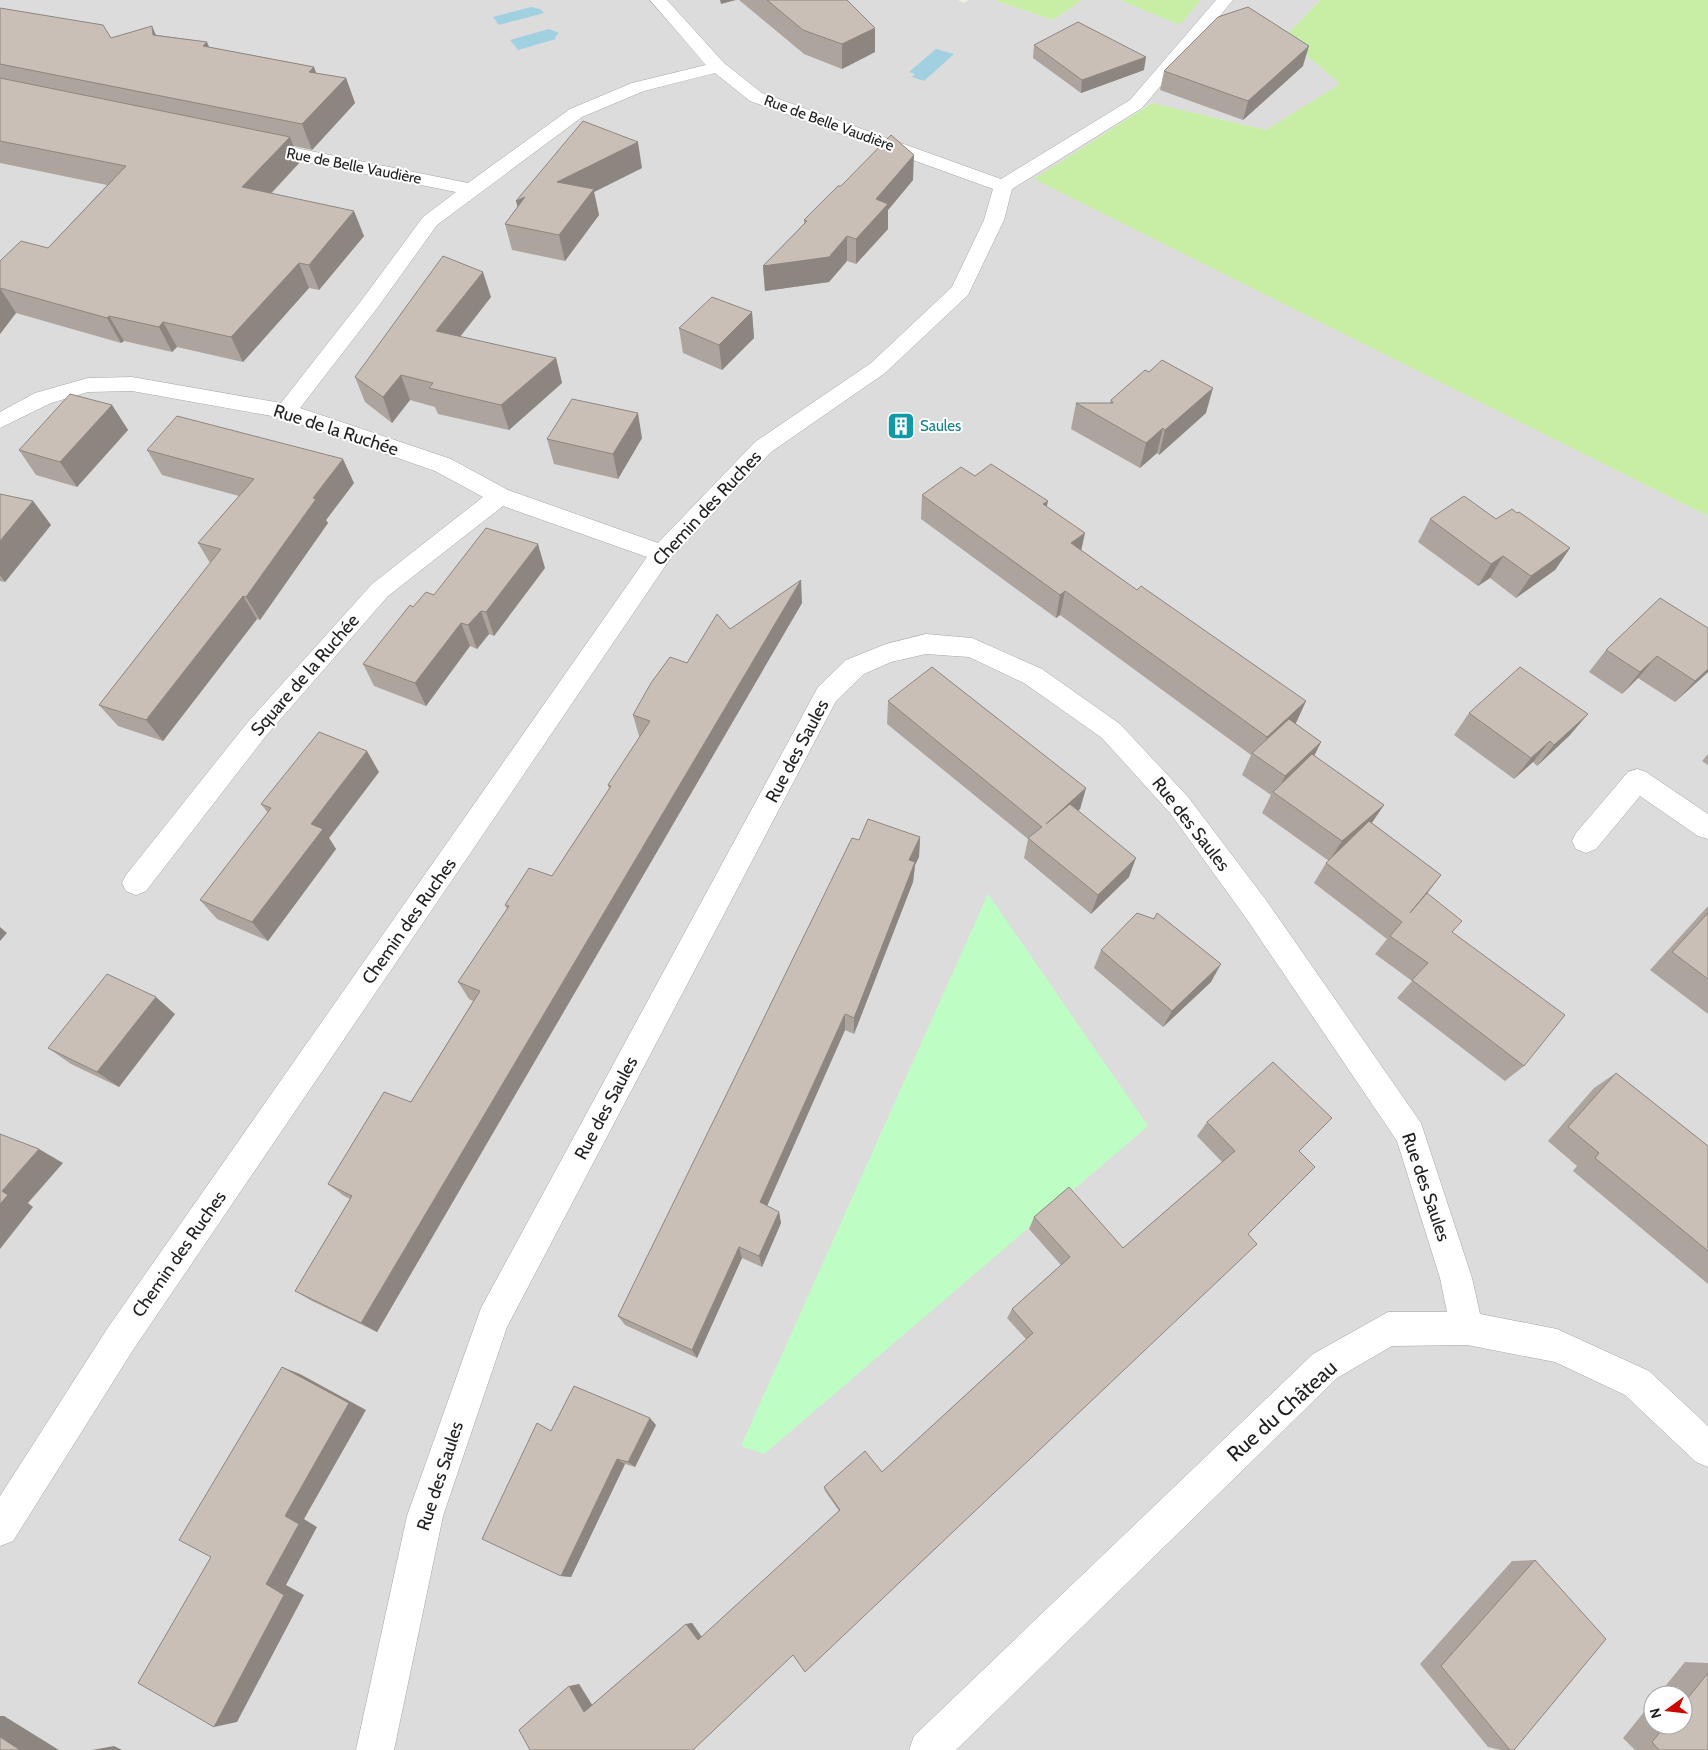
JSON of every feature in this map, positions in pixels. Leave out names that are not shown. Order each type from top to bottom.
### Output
[{"type":"street","name":"Rue de Belle Vaudière","points":[[658,0],[718,67],[756,97],[1003,186]]},
{"type":"street","points":[[1003,186],[1136,104],[1225,0]]},
{"type":"street","points":[[286,411],[371,302],[430,221],[576,114],[638,87],[718,67]]},
{"type":"street","name":"Rue de Belle Vaudière","points":[[242,143],[472,189]]},
{"type":"street","name":"Chemin des Ruches","points":[[0,1528],[121,1338],[662,553],[763,447],[878,368],[961,290],[994,220],[1003,186]]},
{"type":"street","name":"Rue de la Ruchée","points":[[0,421],[43,398],[88,385],[132,384],[286,411],[443,465],[500,496],[662,553]]},
{"type":"street","name":"Square de la Ruchée","points":[[136,883],[256,730],[380,590],[500,496]]},
{"type":"street","name":"Rue des Saules","points":[[375,1750],[425,1516],[493,1320],[827,694],[855,667],[886,654],[926,644],[972,648],[1033,676],[1111,730],[1179,805],[1256,909],[1410,1134],[1456,1278],[1467,1328]]},
{"type":"street","points":[[1586,840],[1638,780],[1708,828]]},
{"type":"street","name":"Rue du Château","points":[[928,1750],[1325,1366],[1388,1329],[1467,1328],[1557,1346],[1637,1383],[1708,1450]]},
{"type":"shaded area","points":[[0,0],[958,0],[963,3],[969,0],[994,0],[1053,20],[1082,0],[1120,0],[1180,24],[1201,0],[1320,0],[1285,37],[1341,84],[1266,130],[1151,103],[1035,179],[1708,516],[1708,1750],[0,1750]]},
{"type":"green space","points":[[994,0],[1082,0],[1053,20]]},
{"type":"green space","points":[[1120,0],[1201,0],[1180,25]]},
{"type":"green space","points":[[1320,0],[1708,0],[1708,516],[1034,179],[1152,103],[1266,130],[1340,84],[1285,37]]},
{"type":"green space","points":[[988,894],[1148,1126],[764,1454],[741,1446]]},
{"type":"water","points":[[531,7],[540,9],[544,13],[499,25],[493,17]]},
{"type":"water","points":[[549,29],[559,33],[555,37],[556,39],[518,50],[510,40]]},
{"type":"water","points":[[936,49],[954,54],[924,81],[912,77],[915,74],[909,72]]},
{"type":"building","points":[[767,0],[847,0],[875,28],[842,44],[803,30]]},
{"type":"building","points":[[1248,7],[1309,46],[1248,101],[1164,71],[1218,17]]},
{"type":"building","points":[[0,8],[103,25],[111,38],[152,26],[153,35],[207,42],[203,46],[314,67],[309,72],[346,78],[302,124],[0,64]]},
{"type":"building","points":[[1078,22],[1146,57],[1082,80],[1034,45]]},
{"type":"building","points":[[0,78],[290,137],[242,187],[354,211],[309,265],[299,263],[231,337],[163,322],[159,327],[109,316],[107,318],[0,288],[0,261],[21,241],[48,248],[126,166],[0,141]]},
{"type":"building","points":[[583,121],[638,142],[557,182],[594,189],[559,235],[505,224],[525,197],[516,201]]},
{"type":"building","points":[[891,135],[914,155],[876,199],[888,204],[856,239],[847,236],[829,257],[763,266],[807,221],[804,220],[838,186],[841,186]]},
{"type":"building","points":[[443,256],[483,272],[436,331],[556,358],[501,405],[429,388],[433,383],[401,375],[383,397],[355,377]]},
{"type":"building","points":[[712,297],[752,312],[719,345],[679,328]]},
{"type":"building","points":[[1162,360],[1213,388],[1165,430],[1163,428],[1146,443],[1076,403],[1113,403],[1111,400],[1145,370],[1149,372]]},
{"type":"building","points":[[70,394],[112,405],[60,462],[19,450]]},
{"type":"building","points":[[572,399],[638,413],[613,454],[547,439]]},
{"type":"building","points":[[177,416],[343,459],[313,498],[316,499],[246,597],[243,596],[146,720],[99,705],[221,549],[198,543],[254,479],[147,450]]},
{"type":"building","points":[[991,464],[1048,501],[1043,504],[1085,533],[1071,543],[1137,590],[1141,586],[1306,701],[1267,737],[1065,591],[1060,595],[922,495],[961,467],[975,476]]},
{"type":"building","points":[[0,494],[33,501],[0,541]]},
{"type":"building","points":[[1464,496],[1496,519],[1512,509],[1517,513],[1519,512],[1570,548],[1531,576],[1503,556],[1491,564],[1430,519]]},
{"type":"building","points":[[486,528],[538,544],[486,612],[481,611],[468,625],[461,623],[415,683],[363,664],[410,605],[413,607],[426,592],[434,595]]},
{"type":"building","points":[[801,580],[361,1323],[295,1291],[352,1196],[328,1184],[384,1092],[411,1102],[480,991],[458,982],[509,906],[505,905],[529,868],[552,876],[611,786],[608,785],[650,721],[633,715],[651,683],[670,657],[687,663],[717,614],[730,629]]},
{"type":"building","points":[[1660,598],[1708,628],[1708,669],[1695,681],[1657,656],[1640,672],[1606,650]]},
{"type":"building","points":[[932,667],[1086,788],[1046,824],[1070,804],[1136,858],[1098,895],[1028,838],[1042,827],[888,701]]},
{"type":"building","points":[[1520,667],[1588,714],[1554,745],[1550,741],[1531,758],[1469,713]]},
{"type":"building","points":[[1289,719],[1321,742],[1285,776],[1252,753]]},
{"type":"building","points":[[319,732],[367,751],[311,824],[323,829],[252,922],[200,900],[271,808],[261,804]]},
{"type":"building","points":[[1312,754],[1384,805],[1342,841],[1273,792]]},
{"type":"building","points":[[868,819],[920,837],[909,860],[915,862],[854,1018],[845,1014],[760,1202],[779,1212],[759,1256],[739,1247],[692,1350],[618,1316],[852,838],[859,840]]},
{"type":"building","points":[[1369,821],[1441,875],[1410,913],[1427,893],[1462,921],[1452,932],[1565,1015],[1524,1066],[1412,980],[1428,963],[1390,936],[1402,922],[1326,863]]},
{"type":"building","points":[[1137,913],[1154,919],[1157,913],[1221,964],[1172,1011],[1101,950]]},
{"type":"building","points":[[1708,913],[1708,979],[1672,952]]},
{"type":"building","points":[[107,974],[156,997],[97,1072],[48,1048]]},
{"type":"building","points":[[1273,1062],[1332,1118],[1299,1151],[1315,1167],[1248,1234],[1257,1244],[805,1672],[793,1655],[693,1750],[530,1750],[519,1730],[569,1686],[584,1712],[686,1624],[698,1640],[840,1510],[824,1487],[865,1451],[882,1472],[1033,1333],[1012,1309],[1070,1257],[1034,1217],[1069,1187],[1123,1248],[1235,1151],[1207,1122]]},
{"type":"building","points":[[1616,1073],[1708,1146],[1708,1251],[1595,1158],[1599,1153],[1568,1127]]},
{"type":"building","points":[[0,1134],[39,1149],[2,1191],[8,1195],[0,1204]]},
{"type":"building","points":[[282,1367],[349,1403],[285,1516],[299,1524],[266,1584],[284,1595],[214,1727],[138,1683],[211,1557],[179,1540]]},
{"type":"building","points":[[574,1386],[650,1418],[628,1462],[617,1459],[561,1576],[482,1539],[537,1423],[551,1431]]},
{"type":"building","points":[[1535,1560],[1606,1639],[1514,1750],[1510,1750],[1441,1666]]},
{"type":"building","points":[[1708,1673],[1708,1750],[1659,1750],[1652,1742],[1658,1735],[1693,1735],[1693,1692]]},
{"type":"building","points":[[0,1737],[20,1750],[0,1750]]},
{"type":"place","name":"Saules","points":[[901,426]]}]
